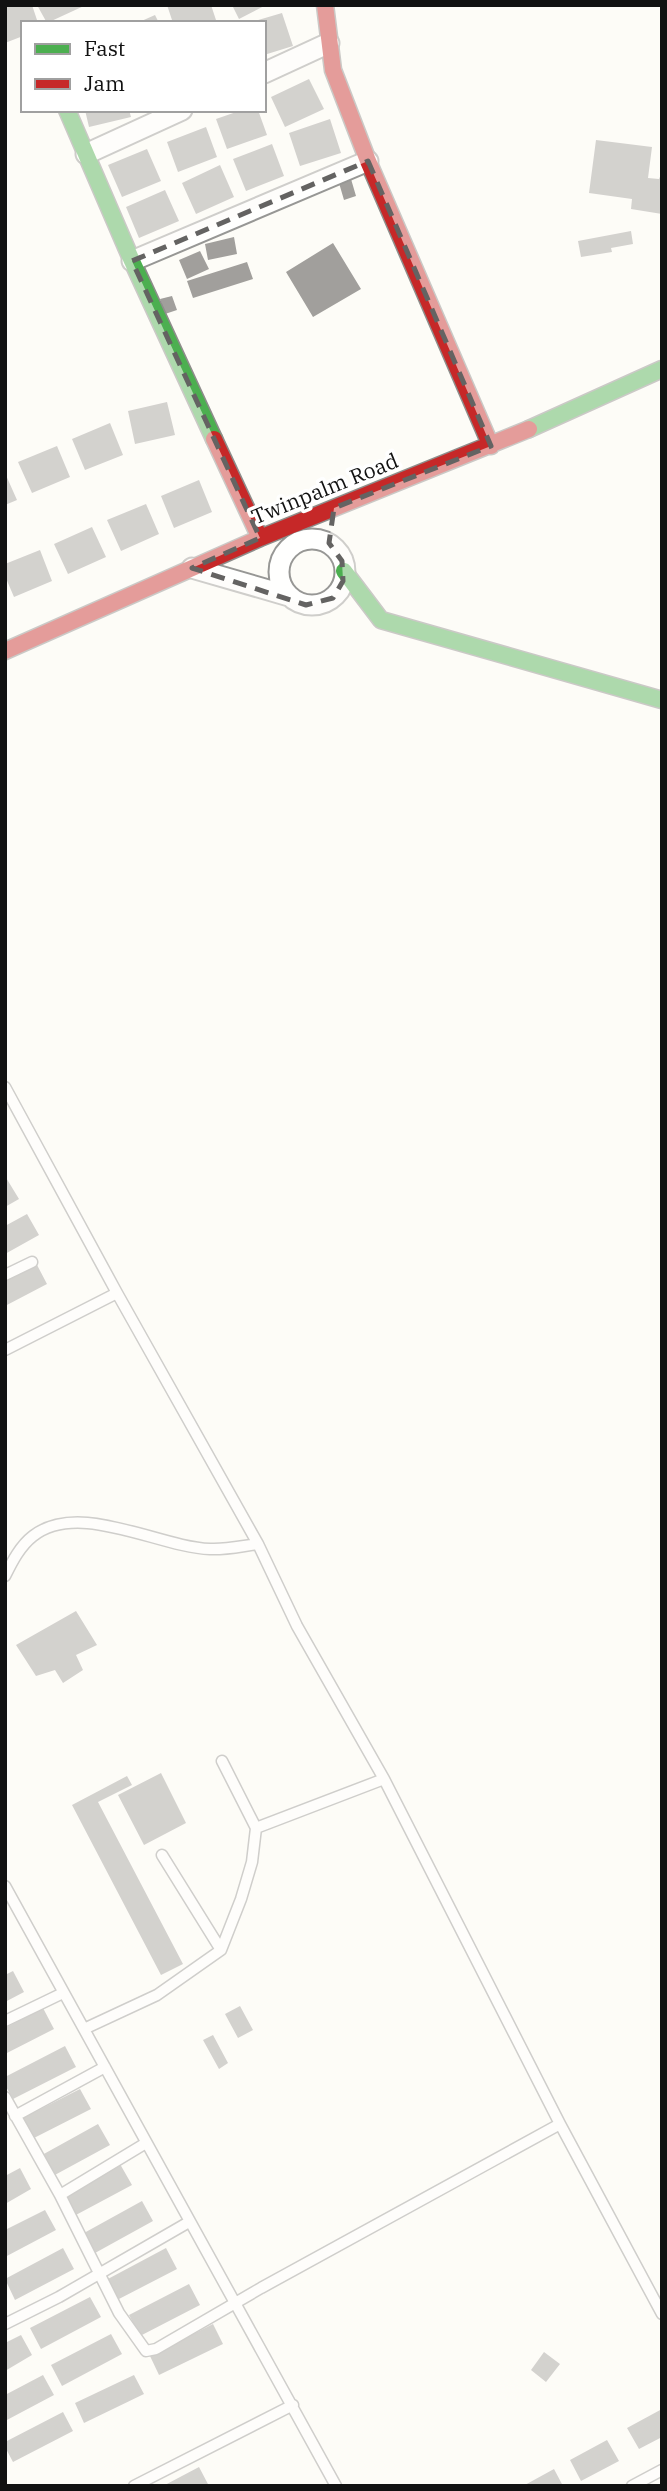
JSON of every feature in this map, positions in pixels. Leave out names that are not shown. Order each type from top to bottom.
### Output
[{"type":"street","points":[[325,5],[333,70],[491,446]]},
{"type":"street","points":[[266,72],[329,43]]},
{"type":"street","points":[[68,112],[132,261],[260,538]]},
{"type":"street","points":[[86,154],[178,112]]},
{"type":"street","points":[[132,261],[369,161]]},
{"type":"street","name":"Twinpalm Road","points":[[5,651],[260,538],[491,446],[662,369]]},
{"type":"street","points":[[329,545],[334,508]]},
{"type":"street","points":[[289,596],[283,588],[279,569],[287,551],[302,540],[318,539],[338,553],[344,571],[363,600],[381,620],[662,700]]},
{"type":"street","points":[[192,568],[289,596],[306,605],[324,603],[333,598],[343,581],[344,571]]},
{"type":"street","points":[[333,598],[363,600]]},
{"type":"lane","points":[[5,1087],[258,1544],[297,1626],[384,1779],[560,2124],[662,2314]]},
{"type":"lane","points":[[5,1275],[32,1262]]},
{"type":"lane","points":[[5,1350],[117,1293]]},
{"type":"lane","points":[[5,1576],[15,1557],[33,1536],[57,1525],[93,1523],[154,1539],[210,1549],[258,1544]]},
{"type":"lane","points":[[84,2029],[157,1995],[221,1950],[252,1862],[256,1828],[222,1761]]},
{"type":"lane","points":[[256,1828],[384,1779]]},
{"type":"lane","points":[[162,1854],[221,1950]]},
{"type":"lane","points":[[5,1886],[336,2486]]},
{"type":"lane","points":[[5,2021],[64,1993]]},
{"type":"lane","points":[[15,2116],[105,2067]]},
{"type":"lane","points":[[5,2097],[60,2195],[119,2313],[146,2351],[156,2349],[234,2303],[560,2124]]},
{"type":"lane","points":[[60,2195],[146,2143]]},
{"type":"lane","points":[[5,2324],[189,2222]]},
{"type":"lane","points":[[134,2486],[292,2405]]},
{"type":"lane","points":[[632,2486],[662,2470]]},
{"type":"highlighted area","points":[[368,161],[491,446],[334,508],[329,543],[342,561],[343,581],[333,598],[306,605],[192,568],[260,538],[132,261]]},
{"type":"building","points":[[5,5],[32,5],[37,21],[21,21],[21,37],[5,43]]},
{"type":"building","points":[[37,5],[86,5],[51,21],[46,21]]},
{"type":"building","points":[[167,5],[211,5],[216,21],[172,21]]},
{"type":"building","points":[[232,5],[266,5],[239,19]]},
{"type":"building","points":[[282,13],[293,46],[266,54],[266,21],[254,21]]},
{"type":"building","points":[[155,15],[158,21],[142,21]]},
{"type":"building","points":[[309,79],[324,109],[285,127],[271,97]]},
{"type":"building","points":[[85,112],[130,112],[131,117],[89,127]]},
{"type":"building","points":[[236,112],[259,112],[267,135],[227,149],[216,119]]},
{"type":"building","points":[[330,119],[341,153],[300,166],[289,133]]},
{"type":"building","points":[[206,127],[217,157],[178,172],[167,142]]},
{"type":"building","points":[[596,140],[652,147],[648,178],[659,179],[662,172],[662,214],[631,209],[632,199],[589,193]]},
{"type":"building","points":[[272,144],[284,176],[246,191],[233,159]]},
{"type":"building","points":[[147,149],[161,181],[122,197],[108,165]]},
{"type":"building","points":[[220,165],[234,197],[196,214],[182,183]]},
{"type":"building","points":[[351,179],[356,196],[344,200],[339,183]]},
{"type":"building","points":[[165,190],[179,221],[139,238],[126,207]]},
{"type":"building","points":[[631,231],[633,244],[611,248],[612,252],[581,257],[578,241]]},
{"type":"building","points":[[234,237],[237,254],[208,260],[205,244]]},
{"type":"building","points":[[333,243],[361,289],[313,317],[286,272]]},
{"type":"building","points":[[200,251],[209,269],[187,279],[179,260]]},
{"type":"building","points":[[247,262],[253,279],[193,298],[187,281]]},
{"type":"building","points":[[172,296],[177,310],[165,314],[160,299]]},
{"type":"building","points":[[167,402],[175,435],[135,444],[128,411]]},
{"type":"building","points":[[110,423],[123,455],[85,470],[72,439]]},
{"type":"building","points":[[57,446],[70,477],[32,493],[18,462]]},
{"type":"building","points":[[5,473],[17,500],[5,505]]},
{"type":"building","points":[[199,480],[212,512],[174,528],[161,496]]},
{"type":"building","points":[[146,504],[159,534],[121,551],[107,520]]},
{"type":"building","points":[[92,527],[106,557],[68,574],[54,544]]},
{"type":"building","points":[[40,550],[52,581],[14,597],[5,576],[5,564]]},
{"type":"building","points":[[5,1176],[19,1199],[5,1207]]},
{"type":"building","points":[[27,1214],[39,1235],[5,1254],[5,1226]]},
{"type":"building","points":[[36,1263],[47,1284],[5,1306],[5,1280]]},
{"type":"building","points":[[76,1611],[97,1645],[76,1655],[83,1670],[63,1683],[55,1670],[36,1676],[16,1645]]},
{"type":"building","points":[[161,1773],[186,1823],[144,1845],[118,1795]]},
{"type":"building","points":[[127,1776],[132,1785],[98,1802],[183,1964],[161,1975],[72,1805]]},
{"type":"building","points":[[13,1971],[24,1992],[5,2002],[5,1975]]},
{"type":"building","points":[[240,2006],[253,2030],[238,2038],[225,2014]]},
{"type":"building","points":[[43,2008],[54,2029],[5,2054],[5,2028]]},
{"type":"building","points":[[213,2035],[228,2063],[219,2069],[203,2040]]},
{"type":"building","points":[[65,2046],[76,2067],[13,2099],[5,2085],[5,2077]]},
{"type":"building","points":[[80,2089],[91,2109],[32,2139],[21,2119]]},
{"type":"building","points":[[98,2124],[110,2145],[53,2176],[42,2155]]},
{"type":"building","points":[[120,2164],[132,2185],[74,2216],[63,2195]]},
{"type":"building","points":[[20,2168],[31,2189],[5,2204],[5,2176]]},
{"type":"building","points":[[142,2201],[153,2221],[95,2253],[84,2233]]},
{"type":"building","points":[[45,2210],[56,2230],[5,2257],[5,2230]]},
{"type":"building","points":[[63,2248],[74,2269],[15,2300],[5,2279]]},
{"type":"building","points":[[166,2248],[177,2269],[117,2300],[106,2280]]},
{"type":"building","points":[[189,2284],[200,2305],[140,2336],[129,2315]]},
{"type":"building","points":[[90,2297],[101,2317],[41,2349],[30,2328]]},
{"type":"building","points":[[213,2324],[223,2344],[159,2375],[150,2356]]},
{"type":"building","points":[[111,2334],[122,2354],[62,2386],[51,2365]]},
{"type":"building","points":[[21,2335],[32,2355],[5,2371],[5,2343]]},
{"type":"building","points":[[544,2352],[560,2364],[546,2382],[531,2370]]},
{"type":"building","points":[[43,2375],[54,2395],[5,2421],[5,2395]]},
{"type":"building","points":[[134,2375],[144,2394],[84,2423],[75,2403]]},
{"type":"building","points":[[662,2409],[662,2437],[639,2449],[627,2428]]},
{"type":"building","points":[[63,2412],[73,2431],[13,2462],[5,2442]]},
{"type":"building","points":[[607,2440],[619,2461],[581,2481],[570,2460]]},
{"type":"building","points":[[199,2467],[209,2486],[163,2486]]},
{"type":"building","points":[[554,2469],[563,2486],[523,2486]]},
{"type":"traffic: fast","points":[[68,112],[132,261],[214,439]]},
{"type":"traffic: fast","points":[[529,429],[662,369]]},
{"type":"traffic: fast","points":[[344,571],[381,620],[662,700]]},
{"type":"traffic: jam","points":[[325,5],[333,70],[368,161],[491,446]]},
{"type":"traffic: jam","points":[[5,651],[260,538],[529,429]]},
{"type":"traffic: jam","points":[[214,439],[260,538]]}]
